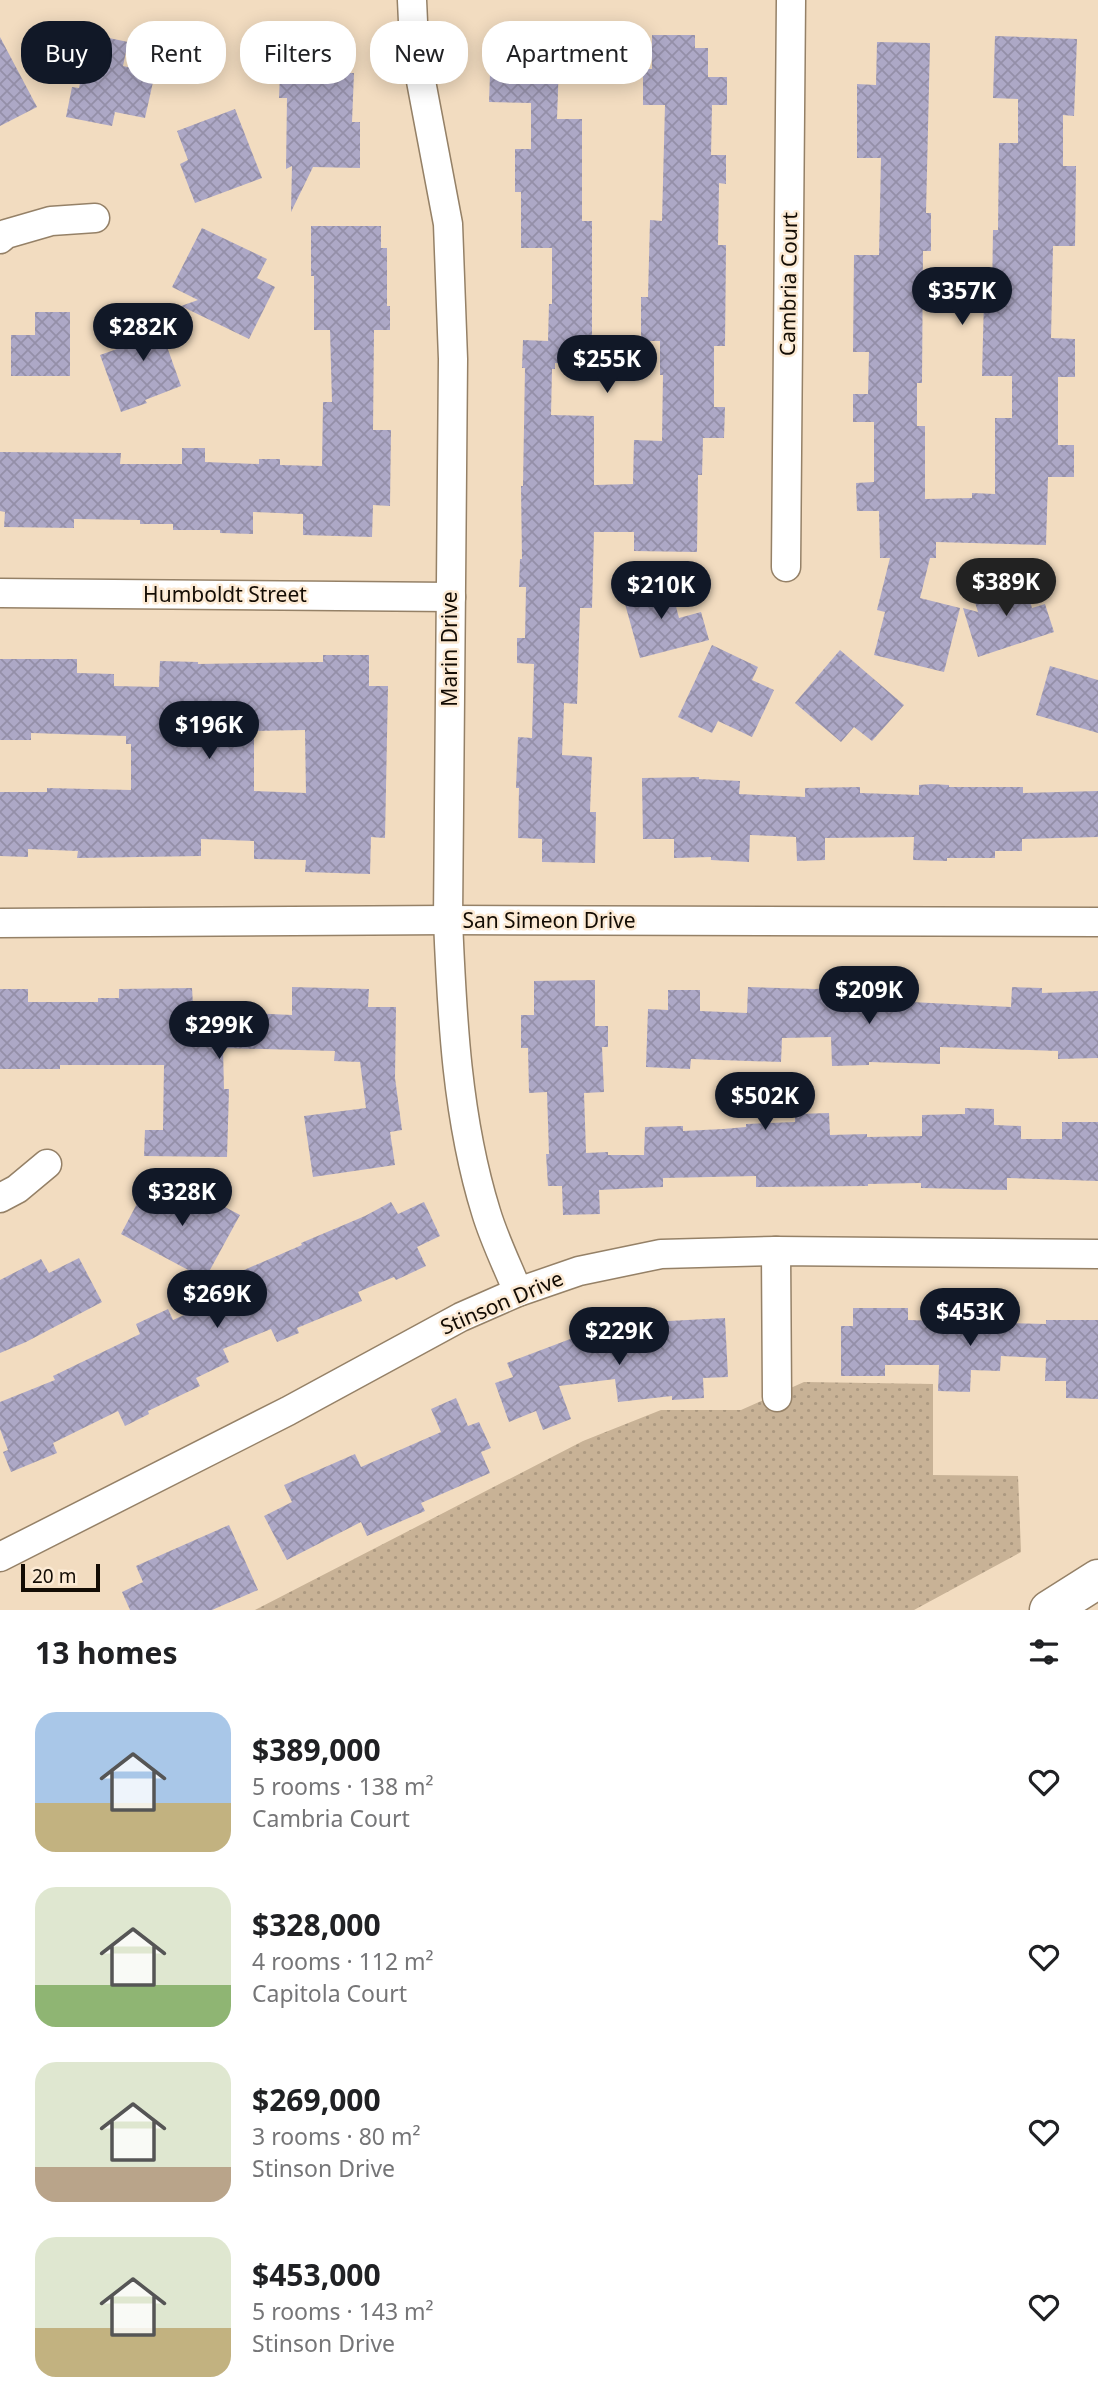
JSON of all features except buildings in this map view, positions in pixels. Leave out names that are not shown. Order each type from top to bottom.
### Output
[{"type":"highway","points":[[1050,1610],[1098,1579]]},
{"type":"highway","points":[[1050,1610],[1098,1587]]},
{"type":"street","name":"Marin Drive","points":[[412,0],[414,44],[448,224],[453,359],[448,920],[454,1021],[470,1151],[486,1214],[517,1292]]},
{"type":"street","name":"Cambria Court","points":[[786,567],[791,0]]},
{"type":"street","points":[[0,239],[6,234],[51,221],[95,218]]},
{"type":"street","name":"Humboldt Street","points":[[0,593],[451,597]]},
{"type":"street","name":"San Simeon Drive","points":[[0,923],[448,920],[1098,922]]},
{"type":"street","points":[[0,1198],[17,1189],[47,1164]]},
{"type":"street","points":[[776,1251],[777,1396]]},
{"type":"street","name":"Stinson Drive","points":[[0,1557],[288,1410],[461,1317],[517,1292],[579,1271],[661,1254],[776,1251],[1098,1254]]},
{"type":"shaded area","points":[[804,1382],[933,1384],[933,1475],[1018,1476],[1021,1552],[914,1610],[255,1610],[583,1441],[661,1410],[741,1410]]}]
